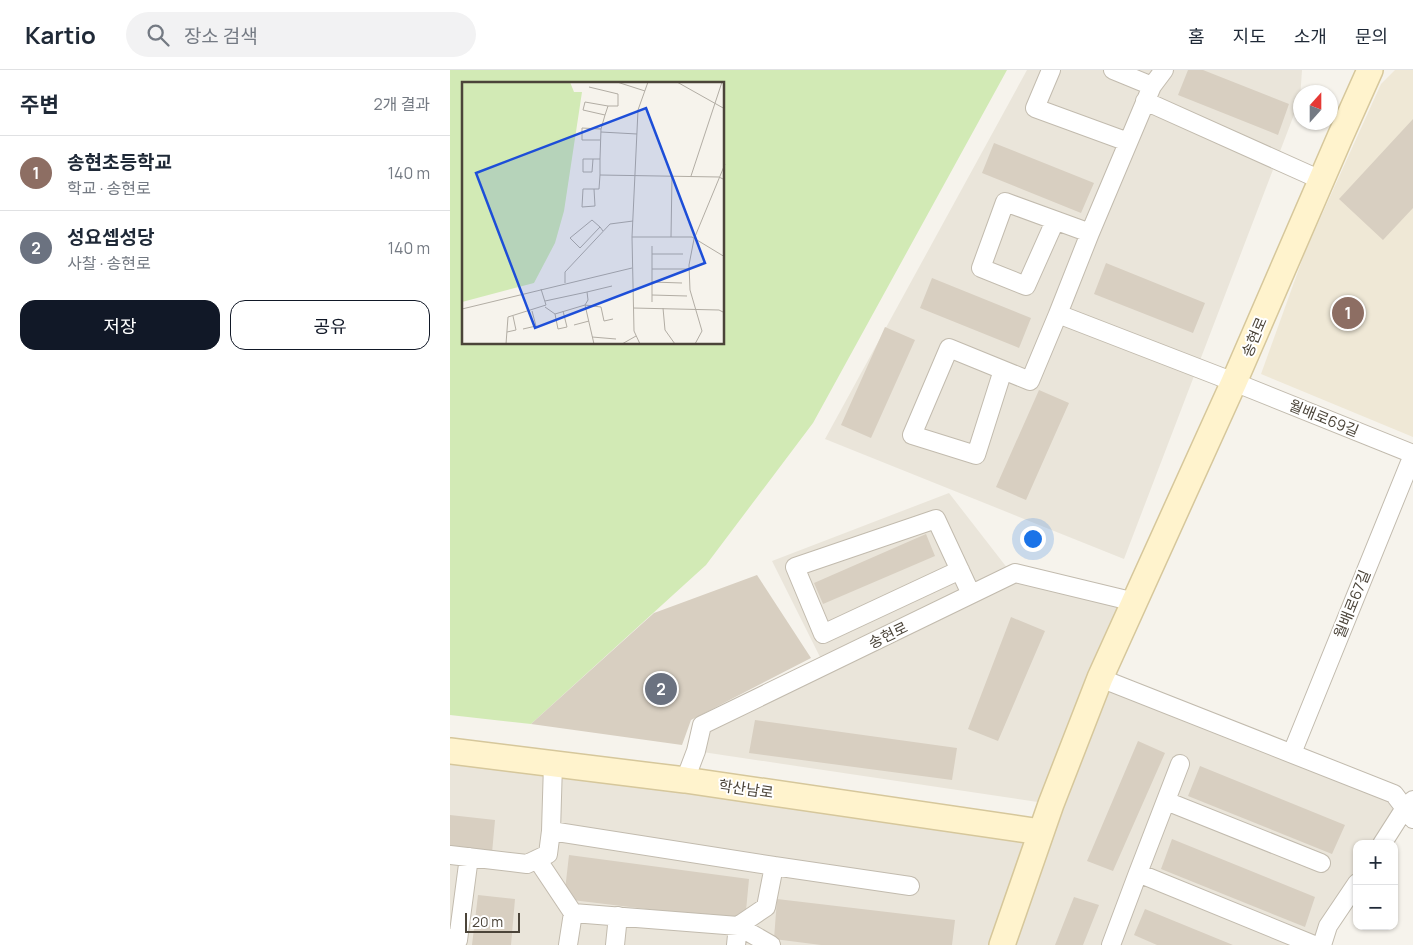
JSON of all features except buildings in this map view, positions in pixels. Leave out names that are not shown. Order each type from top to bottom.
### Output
[{"type":"main road","name":"송현로","points":[[1002,945],[1041,832],[1100,678],[1234,382],[1370,70]]},
{"type":"main road","name":"학산남로","points":[[450,751],[685,780],[1041,832]]},
{"type":"street","points":[[1051,70],[1035,108],[1128,142]]},
{"type":"street","points":[[1113,70],[1149,94],[1321,180]]},
{"type":"street","points":[[1003,370],[976,455],[912,435],[949,348],[1003,370],[1030,381],[1128,142],[1149,94],[1164,70]]},
{"type":"street","points":[[1056,221],[1026,286],[981,268],[1005,202],[1090,233]]},
{"type":"street","name":"월배로69길","points":[[1058,314],[1413,454]]},
{"type":"street","name":"월배로67길","points":[[1292,753],[1413,454]]},
{"type":"street","points":[[960,570],[823,634],[795,567],[936,519],[960,570],[971,594]]},
{"type":"street","name":"송현로","points":[[685,780],[696,751],[702,725],[1015,573],[1134,602]]},
{"type":"street","points":[[1100,678],[1394,794],[1410,809],[1385,840]]},
{"type":"street","points":[[450,855],[527,864],[548,854],[551,831],[553,764]]},
{"type":"street","points":[[1116,943],[1138,873],[1180,764]]},
{"type":"street","points":[[1166,801],[1321,863]]},
{"type":"street","points":[[551,831],[910,886]]},
{"type":"street","points":[[450,938],[458,940],[469,857]]},
{"type":"street","points":[[537,859],[573,913],[568,945]]},
{"type":"street","points":[[736,945],[738,926],[766,907],[774,866]]},
{"type":"street","points":[[1138,873],[1314,945]]},
{"type":"street","points":[[1322,945],[1328,926],[1356,885]]},
{"type":"street","points":[[573,913],[738,926],[771,945]]},
{"type":"street","points":[[615,945],[618,916]]},
{"type":"shaded area","points":[[1027,70],[1302,70],[1301,85],[1293,85],[1293,117],[1124,559],[825,439]]},
{"type":"shaded area","points":[[1395,70],[1413,70],[1413,437],[1261,374],[1305,252],[1381,84]]},
{"type":"shaded area","points":[[949,493],[1008,569],[821,659],[772,561]]},
{"type":"shaded area","points":[[1015,573],[1135,602],[1103,678],[1292,753],[1405,808],[1385,840],[1353,840],[1353,890],[1322,945],[1004,945],[1051,804],[696,751],[708,722]]},
{"type":"shaded area","points":[[450,763],[1033,823],[996,945],[450,945]]},
{"type":"green space","points":[[450,70],[1007,70],[813,423],[706,565],[531,724],[450,715]]},
{"type":"place","name":"송현초등학교","points":[[1348,313]]},
{"type":"place","name":"성요셉성당","points":[[661,689]]}]
